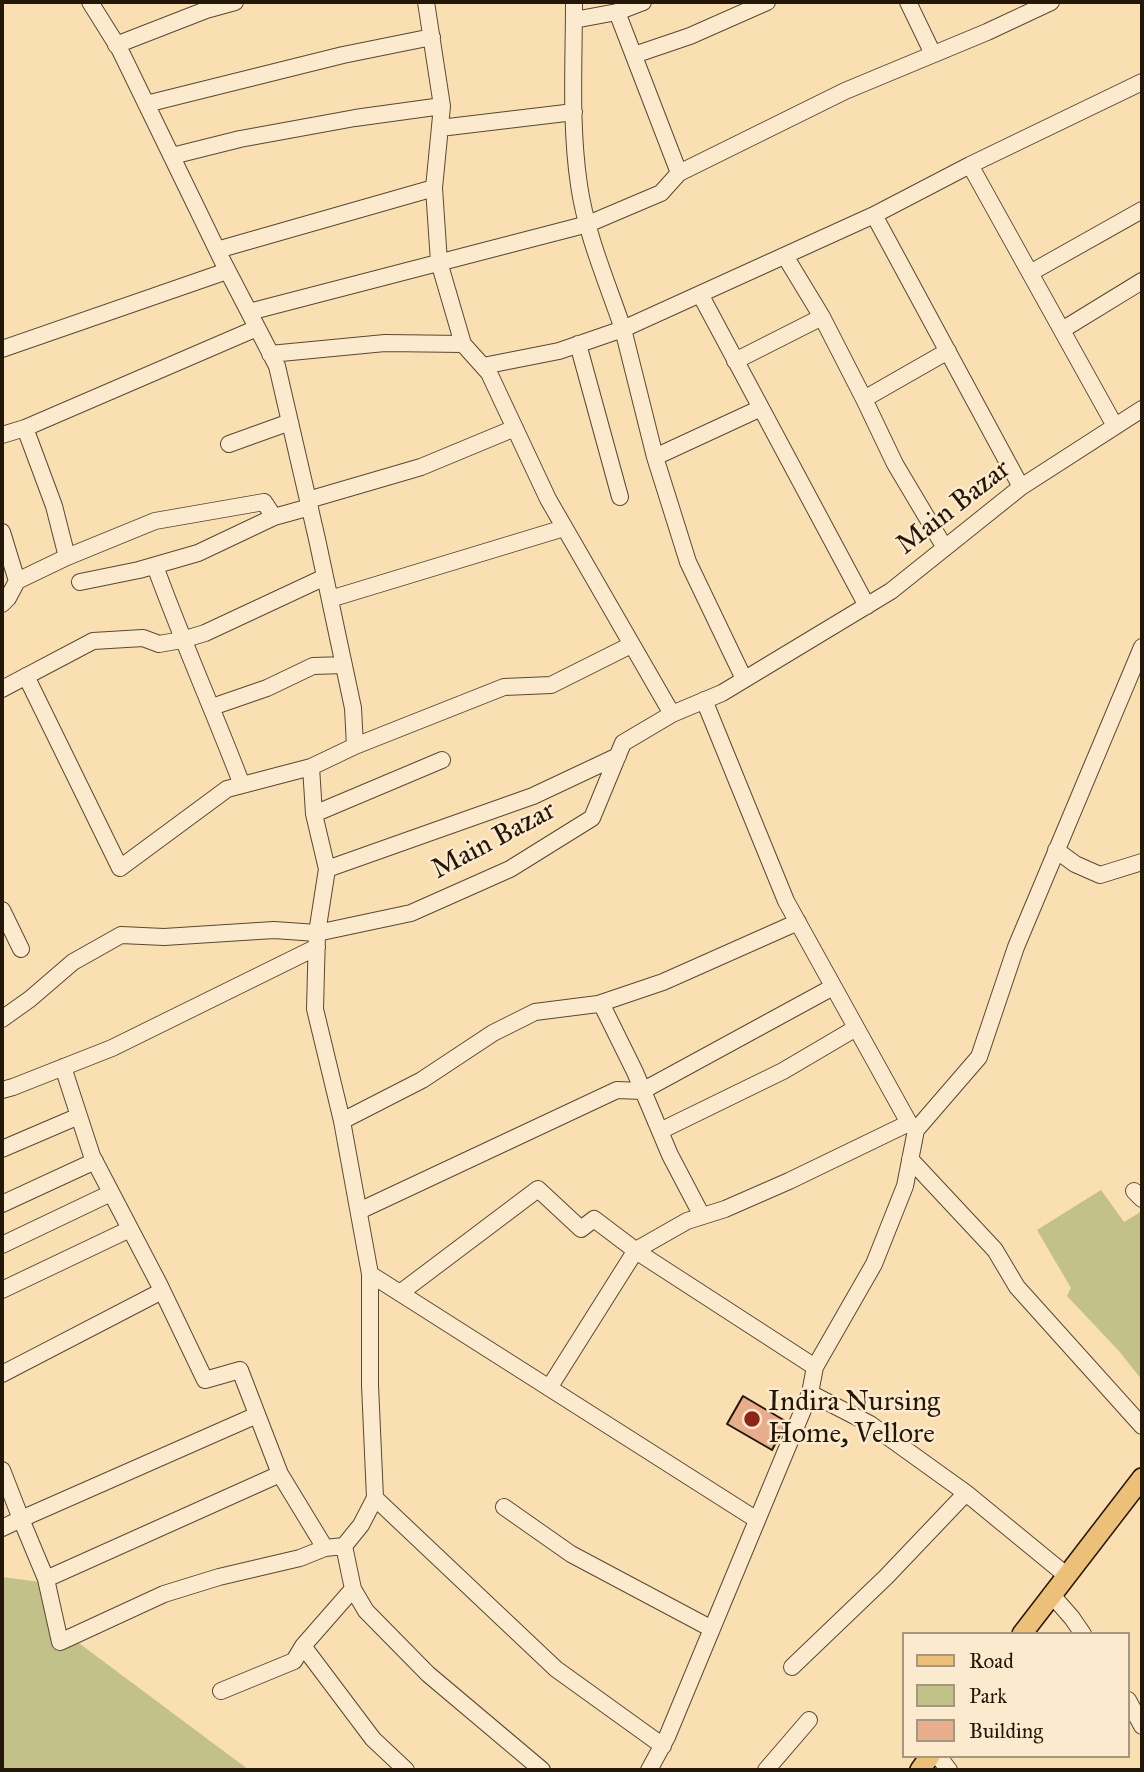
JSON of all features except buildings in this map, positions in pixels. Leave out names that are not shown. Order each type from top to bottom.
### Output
[{"type":"main road","points":[[1023,1632],[1142,1478]]},
{"type":"street","points":[[90,2],[116,45],[277,366],[353,708],[355,746]]},
{"type":"street","points":[[116,45],[206,10],[235,2]]},
{"type":"street","points":[[426,2],[442,106],[434,188],[439,262],[463,344],[489,373],[548,499],[671,714]]},
{"type":"street","points":[[574,2],[573,136],[579,187],[588,224],[624,329],[655,457],[688,562],[744,679]]},
{"type":"street","points":[[574,20],[617,12],[643,2]]},
{"type":"street","points":[[634,55],[690,36],[767,2]]},
{"type":"street","points":[[908,2],[933,54]]},
{"type":"street","points":[[249,313],[588,224],[661,193],[679,173],[845,91],[1051,2]]},
{"type":"street","points":[[617,12],[679,173]]},
{"type":"street","points":[[146,104],[344,55],[432,37]]},
{"type":"street","points":[[483,366],[559,351],[624,329],[874,215],[970,164],[1142,82]]},
{"type":"street","points":[[172,156],[253,137],[355,118],[442,106]]},
{"type":"street","points":[[440,128],[574,112]]},
{"type":"street","points":[[970,164],[1115,426]]},
{"type":"street","points":[[217,250],[434,188]]},
{"type":"street","points":[[1030,273],[1142,210]]},
{"type":"street","points":[[874,215],[1021,487]]},
{"type":"street","points":[[785,256],[822,317],[895,464],[945,548]]},
{"type":"street","points":[[2,349],[228,271]]},
{"type":"street","points":[[1062,330],[1142,281]]},
{"type":"street","points":[[700,294],[867,606]]},
{"type":"street","points":[[736,361],[822,317]]},
{"type":"street","points":[[2,435],[25,428],[257,328]]},
{"type":"street","points":[[270,354],[385,343],[463,344]]},
{"type":"street","points":[[578,344],[620,497]]},
{"type":"street","points":[[863,399],[948,351]]},
{"type":"street","points":[[655,457],[761,408]]},
{"type":"street","name":"Main Bazar","points":[[2,1019],[73,962],[121,935],[163,937],[274,930],[317,940],[411,913],[510,869],[592,818],[623,743],[671,714],[722,693],[891,591],[1021,487],[1142,409]]},
{"type":"street","points":[[229,444],[290,422]]},
{"type":"street","points":[[25,428],[54,506],[67,557]]},
{"type":"street","points":[[80,582],[198,553],[274,517],[421,467],[515,428]]},
{"type":"street","points":[[2,604],[17,582],[67,557],[155,521],[264,502],[274,517]]},
{"type":"street","points":[[330,599],[564,528]]},
{"type":"street","points":[[2,533],[17,582]]},
{"type":"street","points":[[156,565],[182,640],[242,785]]},
{"type":"street","points":[[2,689],[93,641],[142,638],[159,644],[182,640],[216,629],[325,577]]},
{"type":"street","points":[[26,676],[120,868],[227,789],[311,766],[503,687],[551,685],[631,645]]},
{"type":"street","points":[[549,1388],[636,1250],[687,1221],[725,1209],[912,1126],[979,1057],[1016,947],[1142,647]]},
{"type":"street","points":[[212,708],[267,688],[313,666],[344,665]]},
{"type":"street","points":[[649,1770],[663,1746],[810,1392],[815,1367],[874,1264],[905,1186],[912,1126],[786,901],[704,700]]},
{"type":"street","points":[[327,869],[533,796],[618,756]]},
{"type":"street","points":[[314,814],[442,760]]},
{"type":"street","points":[[3,1479],[46,1578],[60,1642],[164,1594],[219,1577],[300,1558],[325,1548],[344,1546],[361,1525],[375,1498],[370,1385],[370,1274],[342,1121],[315,1009],[317,940],[327,869],[314,814],[311,766]]},
{"type":"street","points":[[1056,850],[1075,864],[1100,875],[1142,862]]},
{"type":"street","points":[[2,910],[21,949]]},
{"type":"street","points":[[342,1121],[422,1080],[494,1033],[535,1012],[601,1003],[663,982],[798,922]]},
{"type":"street","points":[[2,1090],[112,1048],[317,940]]},
{"type":"street","points":[[359,1211],[617,1090],[642,1091],[833,986]]},
{"type":"street","points":[[601,1003],[670,1155],[702,1216]]},
{"type":"street","points":[[660,1131],[783,1071],[856,1028]]},
{"type":"street","points":[[63,1067],[95,1161],[205,1380],[240,1370],[280,1474],[325,1548]]},
{"type":"street","points":[[2,1149],[79,1116]]},
{"type":"street","points":[[910,1159],[995,1250],[1017,1286],[1142,1426]]},
{"type":"street","points":[[2,1205],[95,1161]]},
{"type":"street","points":[[400,1293],[538,1189],[581,1229],[594,1219],[636,1250],[815,1367]]},
{"type":"street","points":[[2,1245],[111,1193]]},
{"type":"street","points":[[2,1290],[130,1229]]},
{"type":"street","points":[[370,1274],[757,1520]]},
{"type":"street","points":[[2,1374],[162,1291]]},
{"type":"street","points":[[810,1392],[870,1424],[966,1493],[1066,1575]]},
{"type":"street","points":[[2,1528],[257,1415]]},
{"type":"street","points":[[46,1578],[280,1474]]},
{"type":"street","points":[[792,1667],[886,1577],[966,1493]]},
{"type":"street","points":[[375,1498],[556,1669],[663,1746]]},
{"type":"street","points":[[504,1507],[571,1554],[712,1629]]},
{"type":"street","points":[[344,1546],[353,1589],[366,1611],[428,1674],[542,1770]]},
{"type":"street","points":[[220,1691],[294,1661],[303,1646],[353,1589]]},
{"type":"street","points":[[1051,1594],[1082,1632]]},
{"type":"street","points":[[303,1646],[373,1739],[406,1770]]},
{"type":"street","points":[[1130,1704],[1142,1726]]},
{"type":"street","points":[[765,1770],[808,1720]]},
{"type":"green space","points":[[1101,1190],[1124,1222],[1142,1211],[1142,1380],[1119,1351],[1067,1296],[1071,1288],[1037,1230]]},
{"type":"green space","points":[[2,1577],[40,1582],[72,1638],[249,1770],[2,1770]]},
{"type":"place","name":"Indira Nursing Home, Vellore","points":[[752,1419]]}]
